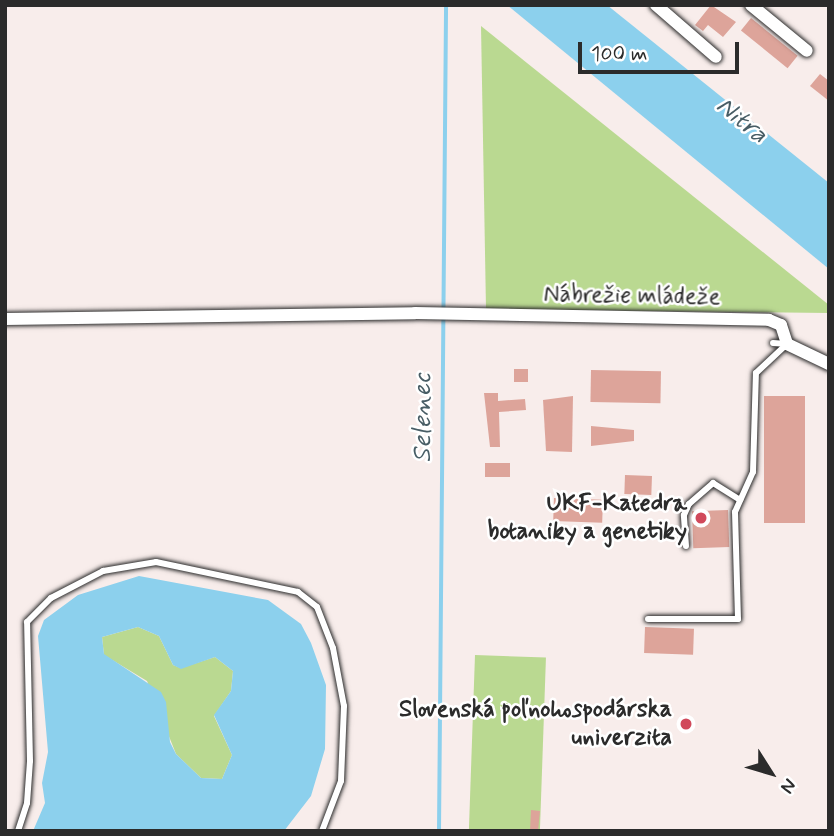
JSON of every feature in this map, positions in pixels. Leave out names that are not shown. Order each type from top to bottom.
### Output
[{"type":"street","points":[[751,5],[807,51]]},
{"type":"street","points":[[662,7],[716,57]]},
{"type":"street","name":"Nábrežie mládeže","points":[[5,319],[415,313],[769,320],[781,325],[780,343],[829,365]]},
{"type":"lane","points":[[648,619],[738,619],[735,512],[753,472],[756,373],[780,343]]},
{"type":"lane","points":[[686,546],[684,515],[689,504],[713,483],[740,500]]},
{"type":"lane","points":[[18,831],[27,803],[30,761],[27,622],[51,598],[103,571],[127,563],[156,562],[298,592],[317,607],[330,639],[344,706],[341,781],[322,831]]},
{"type":"green space","points":[[481,26],[829,305],[829,313],[486,309]]},
{"type":"green space","points":[[138,627],[159,636],[173,665],[181,668],[215,657],[233,671],[231,691],[214,716],[232,755],[222,779],[201,778],[176,754],[147,681],[104,655],[102,637]]},
{"type":"green space","points":[[475,655],[546,657],[540,831],[469,831]]},
{"type":"water","name":"Nitra","points":[[507,5],[607,5],[829,183],[829,269]]},
{"type":"water","points":[[139,576],[268,600],[301,624],[326,685],[325,749],[311,796],[284,831],[33,831],[45,803],[42,783],[48,752],[38,636],[44,620],[78,595]],"holes":[[[138,627],[159,636],[173,665],[181,669],[215,657],[233,671],[231,691],[214,715],[232,755],[222,779],[201,778],[176,754],[170,742],[166,702],[161,692],[104,654],[102,637]]]},
{"type":"building","points":[[711,5],[736,22],[723,37],[708,25],[703,31],[695,25]]},
{"type":"building","points":[[751,18],[798,56],[788,68],[741,30]]},
{"type":"building","points":[[820,74],[829,81],[829,101],[810,86]]},
{"type":"building","points":[[514,369],[528,369],[528,382],[514,382]]},
{"type":"building","points":[[591,370],[661,371],[660,403],[590,402]]},
{"type":"building","points":[[484,393],[498,393],[498,401],[525,399],[526,410],[499,412],[500,447],[490,447]]},
{"type":"building","points":[[573,396],[572,452],[546,451],[543,400]]},
{"type":"building","points":[[764,396],[805,396],[805,523],[764,523]]},
{"type":"building","points":[[591,426],[634,430],[634,441],[591,446]]},
{"type":"building","points":[[485,463],[510,463],[510,477],[485,477]]},
{"type":"building","points":[[625,475],[652,476],[651,495],[624,494]]},
{"type":"building","points":[[554,498],[603,500],[602,523],[553,521]]},
{"type":"building","points":[[728,510],[729,547],[693,548],[692,511]]},
{"type":"building","points":[[645,627],[694,629],[693,655],[644,653]]},
{"type":"building","points":[[531,810],[540,811],[538,831],[530,831]]},
{"type":"waterway","name":"Selenec","points":[[439,831],[446,5]]},
{"type":"place","name":"UKF-Katedra botaniky a genetiky","points":[[701,518]]},
{"type":"place","name":"Slovenská poľnohospodárska univerzita","points":[[686,724]]}]
